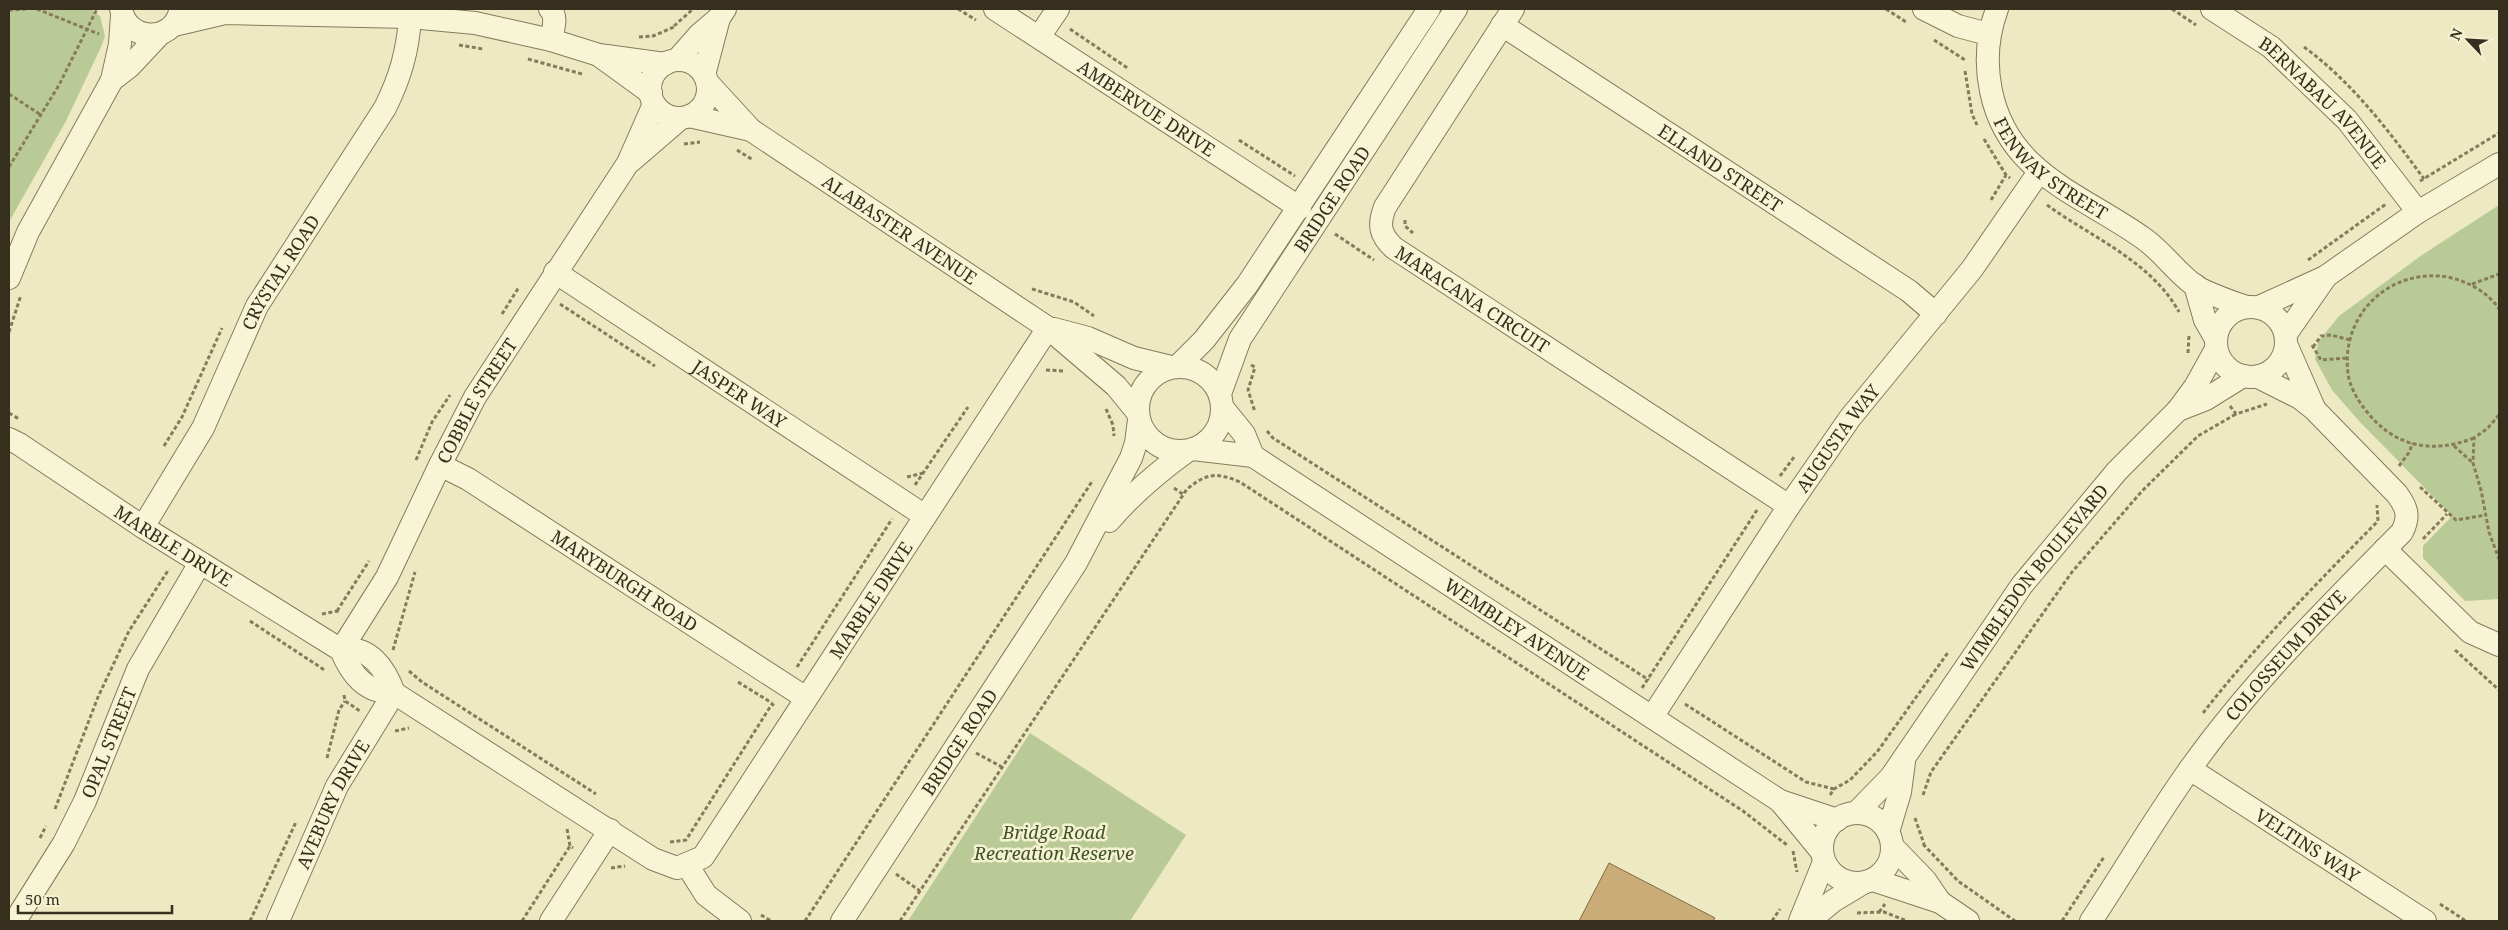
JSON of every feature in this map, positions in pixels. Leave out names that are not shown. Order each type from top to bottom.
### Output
[{"type":"street","points":[[550,9],[554,13],[552,40]]},
{"type":"street","name":"AMBERVUE DRIVE","points":[[995,9],[1300,208]]},
{"type":"street","points":[[1039,38],[1058,9]]},
{"type":"street","name":"BRIDGE ROAD","points":[[1174,367],[1204,340],[1229,309],[1300,208],[1429,9]]},
{"type":"street","name":"BRIDGE ROAD","points":[[1221,400],[1240,339],[1456,9]]},
{"type":"street","points":[[1924,9],[1958,26],[1988,34]]},
{"type":"street","name":"FENWAY STREET","points":[[1997,9],[1988,34],[1987,72],[2000,124],[2016,149],[2040,172],[2144,239],[2194,285],[2252,307]]},
{"type":"street","name":"BERNABAU AVENUE","points":[[2212,9],[2271,47],[2347,120],[2418,212]]},
{"type":"street","points":[[121,11],[133,29],[141,34],[171,23],[221,11],[410,17],[475,23],[552,40],[599,55],[693,63],[706,78]]},
{"type":"street","points":[[9,278],[28,232],[112,80],[120,44],[121,11]]},
{"type":"street","points":[[599,55],[652,98],[665,115],[686,117],[697,112],[706,99],[706,78],[722,13]]},
{"type":"street","points":[[652,98],[652,79],[656,72],[671,62],[722,13]]},
{"type":"street","name":"CRYSTAL ROAD","points":[[143,527],[203,428],[257,306],[385,108],[399,79],[405,59],[410,17]]},
{"type":"street","name":"ELLAND STREET","points":[[1507,17],[1901,286],[1936,314]]},
{"type":"street","name":"MARACANA CIRCUIT","points":[[1507,17],[1385,207],[1380,220],[1384,239],[1394,248],[1789,506]]},
{"type":"street","points":[[112,80],[130,66],[171,23]]},
{"type":"street","name":"ALABASTER AVENUE","points":[[706,78],[751,130],[1048,328],[1116,386],[1139,417]]},
{"type":"street","name":"COBBLE STREET","points":[[341,650],[387,577],[440,465],[475,397],[628,163],[652,98]]},
{"type":"street","name":"ALABASTER AVENUE","points":[[686,117],[751,130]]},
{"type":"street","name":"COBBLE STREET","points":[[628,163],[662,134],[686,117]]},
{"type":"street","points":[[2325,278],[2286,339],[2284,353],[2274,368],[2250,377],[2225,367],[2216,344],[2222,321],[2237,310],[2252,307],[2325,278],[2418,212],[2499,164]]},
{"type":"street","name":"AUGUSTA WAY","points":[[1652,717],[1678,694],[1789,506],[1850,418],[1972,269],[2040,172]]},
{"type":"street","name":"JASPER WAY","points":[[555,272],[925,516]]},
{"type":"street","name":"FENWAY STREET","points":[[2194,285],[2205,320],[2216,344]]},
{"type":"street","points":[[2252,307],[2276,317],[2286,339]]},
{"type":"street","name":"ALABASTER AVENUE","points":[[1048,328],[1088,338],[1134,358],[1174,367]]},
{"type":"street","name":"MARBLE DRIVE","points":[[687,865],[703,857],[1048,328]]},
{"type":"street","name":"COLOSSEUM DRIVE","points":[[2286,339],[2314,409]]},
{"type":"street","name":"WIMBLEDON BOULEVARD","points":[[1847,817],[1892,778],[1905,756],[2022,585],[2117,471],[2178,410],[2195,387],[2216,344]]},
{"type":"street","points":[[1221,400],[1221,421],[1215,433],[1206,443],[1190,450],[1174,451],[1162,448],[1152,441],[1144,431],[1139,417],[1142,389],[1159,372],[1174,367],[1188,367],[1203,373],[1215,384],[1221,400],[1244,434],[1253,456]]},
{"type":"street","name":"COLOSSEUM DRIVE","points":[[2091,921],[2190,769],[2279,660],[2392,556],[2408,515],[2406,506],[2391,473],[2300,398],[2250,377]]},
{"type":"street","name":"WIMBLEDON BOULEVARD","points":[[2178,410],[2206,399],[2250,377]]},
{"type":"street","name":"BRIDGE ROAD","points":[[842,921],[1076,563],[1131,458],[1136,443],[1139,417]]},
{"type":"street","name":"MARBLE DRIVE","points":[[9,439],[143,527],[194,572],[341,650],[353,648],[363,651],[389,679],[394,693]]},
{"type":"street","name":"BRIDGE ROAD","points":[[1076,563],[1123,504],[1149,480],[1190,450]]},
{"type":"street","name":"WEMBLEY AVENUE","points":[[1190,450],[1253,456],[1780,801],[1823,857]]},
{"type":"street","name":"MARYBURGH ROAD","points":[[440,465],[468,479],[806,698]]},
{"type":"street","points":[[2392,556],[2470,632],[2499,645]]},
{"type":"street","name":"OPAL STREET","points":[[16,921],[64,843],[84,801],[138,669],[194,572]]},
{"type":"street","points":[[394,693],[661,863],[677,868],[687,865],[706,895],[740,921]]},
{"type":"street","name":"AVEBURY DRIVE","points":[[278,921],[337,786],[394,693]]},
{"type":"street","name":"WIMBLEDON BOULEVARD","points":[[1890,839],[1905,756]]},
{"type":"street","name":"VELTINS WAY","points":[[2190,769],[2425,921]]},
{"type":"street","name":"WEMBLEY AVENUE","points":[[1780,801],[1847,817]]},
{"type":"street","points":[[1800,921],[1823,857],[1825,834],[1847,817],[1875,818],[1940,902]]},
{"type":"street","points":[[551,921],[610,830]]},
{"type":"street","points":[[1809,921],[1833,901],[1880,876],[1889,862],[1890,839]]},
{"type":"street","points":[[1823,857],[1836,877],[1844,881],[1868,882],[1940,902],[1968,921]]},
{"type":"path","points":[[9,10],[27,9]]},
{"type":"path","points":[[37,9],[120,44]]},
{"type":"path","points":[[9,167],[59,85],[97,9]]},
{"type":"path","points":[[2172,9],[2204,30]]},
{"type":"path","points":[[635,38],[653,36],[674,26]]},
{"type":"path","points":[[1070,29],[1131,70]]},
{"type":"path","points":[[456,44],[484,49]]},
{"type":"path","points":[[521,57],[584,75]]},
{"type":"path","points":[[9,94],[41,115]]},
{"type":"path","points":[[662,134],[679,145],[709,141]]},
{"type":"path","points":[[1238,139],[1296,177]]},
{"type":"path","points":[[729,146],[757,161]]},
{"type":"path","points":[[2382,196],[2388,203]]},
{"type":"path","points":[[1405,212],[1405,226],[1417,237]]},
{"type":"path","points":[[2471,284],[2499,274]]},
{"type":"path","points":[[2499,309],[2471,284],[2440,276],[2426,275],[2403,280],[2369,302],[2350,340],[2347,358],[2348,375],[2359,401],[2377,425],[2399,440],[2429,446],[2454,446],[2474,438],[2487,429],[2499,415]]},
{"type":"path","points":[[1027,286],[1035,291],[1074,302],[1095,317]]},
{"type":"path","points":[[2313,347],[2321,336],[2331,335],[2350,340]]},
{"type":"path","points":[[1028,358],[1046,370],[1064,371],[1071,377]]},
{"type":"path","points":[[731,677],[772,704],[904,502],[973,401]]},
{"type":"path","points":[[1921,799],[1931,772],[2072,572],[2142,490],[2198,436],[2236,414]]},
{"type":"path","points":[[1262,425],[1273,438],[1678,694],[1683,703],[1769,759],[1806,782],[1834,789]]},
{"type":"path","points":[[2474,438],[2473,463],[2489,532],[2499,560]]},
{"type":"path","points":[[2202,714],[2241,665],[2292,608],[2378,521],[2378,506],[2368,496],[2410,451],[2412,443]]},
{"type":"path","points":[[2454,446],[2473,463]]},
{"type":"path","points":[[2391,473],[2393,460]]},
{"type":"path","points":[[1773,469],[1782,475]]},
{"type":"path","points":[[805,921],[1098,472]]},
{"type":"path","points":[[2391,473],[2406,473]]},
{"type":"path","points":[[900,921],[1187,489],[1203,477],[1224,475],[1240,482],[1743,811],[1792,850],[1797,876]]},
{"type":"path","points":[[2419,487],[2447,514],[2456,520],[2486,515]]},
{"type":"path","points":[[2392,556],[2447,514]]},
{"type":"path","points":[[161,564],[169,569],[194,572]]},
{"type":"path","points":[[395,648],[417,564]]},
{"type":"path","points":[[52,815],[98,697],[129,632],[169,569]]},
{"type":"path","points":[[247,619],[329,674]]},
{"type":"path","points":[[324,762],[329,754],[339,710],[345,701],[343,687]]},
{"type":"path","points":[[345,701],[393,731],[412,728]]},
{"type":"path","points":[[250,921],[300,814]]},
{"type":"path","points":[[1915,817],[1924,844]]},
{"type":"path","points":[[39,839],[48,823]]},
{"type":"path","points":[[522,921],[570,846],[568,829],[559,823]]},
{"type":"path","points":[[570,846],[607,868],[624,866],[629,869]]},
{"type":"path","points":[[880,864],[920,891]]},
{"type":"green space","points":[[9,9],[91,9],[100,16],[105,36],[66,121],[9,222]]},
{"type":"green space","points":[[2499,205],[2499,599],[2465,601],[2423,558],[2423,546],[2452,516],[2359,421],[2332,390],[2315,359],[2318,342],[2339,316],[2422,255]]},
{"type":"green space","name":"Bridge Road Recreation Reserve","points":[[1030,733],[1186,835],[1130,921],[908,921]]},
{"type":"building","points":[[1609,863],[1715,918],[1713,921],[1579,921]]}]
